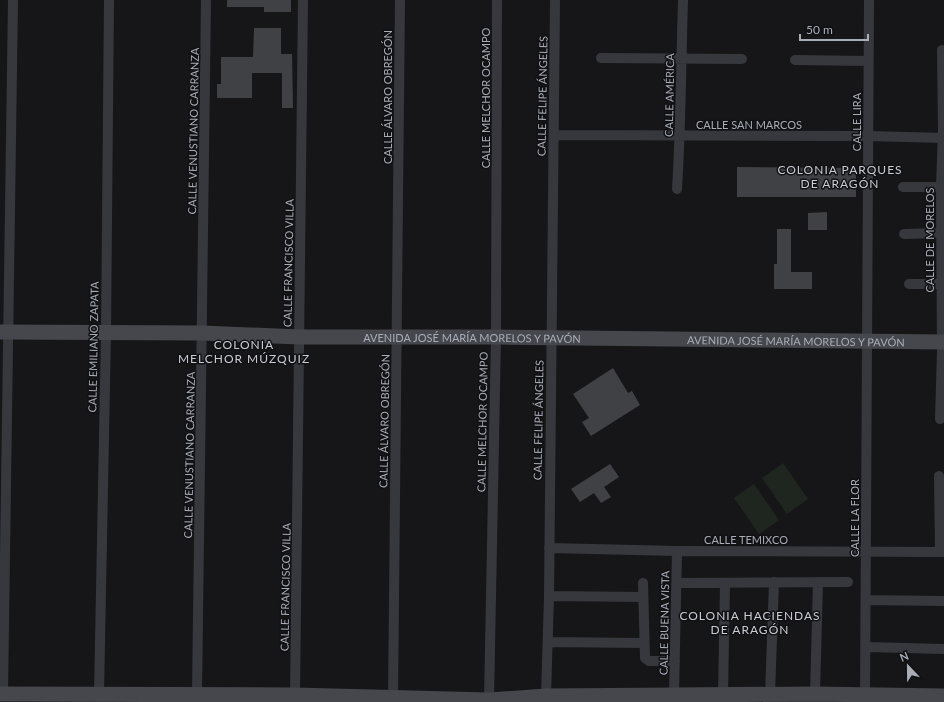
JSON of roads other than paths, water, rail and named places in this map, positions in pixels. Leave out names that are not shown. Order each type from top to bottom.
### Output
[{"type":"street","points":[[13,0],[4,332],[1,694],[296,695],[490,701],[674,695],[816,694],[944,696]]},
{"type":"street","name":"CALLE EMILIANO ZAPATA","points":[[99,694],[106,333],[109,0]]},
{"type":"street","name":"CALLE VENUSTIANO CARRANZA","points":[[197,694],[206,0]]},
{"type":"street","name":"CALLE FRANCISCO VILLA","points":[[296,695],[303,0]]},
{"type":"street","name":"CALLE ÁLVARO OBREGÓN","points":[[393,698],[400,0]]},
{"type":"street","name":"CALLE MELCHOR OCAMPO","points":[[490,701],[496,337],[497,0]]},
{"type":"street","name":"CALLE FELIPE ÁNGELES","points":[[546,699],[549,596],[555,0]]},
{"type":"street","name":"CALLE AMÉRICA","points":[[677,189],[680,136],[683,0]]},
{"type":"street","name":"CALLE LIRA","points":[[867,341],[869,0]]},
{"type":"street","name":"CALLE DE MORELOS","points":[[940,419],[943,342],[942,50]]},
{"type":"street","points":[[601,58],[681,60],[742,59]]},
{"type":"street","points":[[795,60],[868,61]]},
{"type":"street","name":"CALLE SAN MARCOS","points":[[554,135],[868,136],[943,138]]},
{"type":"street","points":[[903,187],[942,187]]},
{"type":"street","points":[[904,234],[943,233]]},
{"type":"street","points":[[909,284],[943,284]]},
{"type":"street","name":"AVENIDA JOSÉ MARÍA MORELOS Y PAVÓN","points":[[4,332],[202,333],[300,337],[496,337],[943,342]]},
{"type":"street","name":"CALLE LA FLOR","points":[[865,695],[867,341]]},
{"type":"street","points":[[939,476],[942,552]]},
{"type":"street","name":"CALLE TEMIXCO","points":[[549,548],[677,551],[942,552]]},
{"type":"street","name":"CALLE BUENA VISTA","points":[[674,695],[677,551]]},
{"type":"street","points":[[770,695],[774,582]]},
{"type":"street","points":[[816,694],[818,582]]},
{"type":"street","points":[[677,583],[848,582]]},
{"type":"street","points":[[643,583],[644,656],[647,660],[675,661]]},
{"type":"street","points":[[723,695],[725,583]]},
{"type":"street","points":[[549,596],[643,597]]},
{"type":"street","points":[[866,600],[944,601]]},
{"type":"street","points":[[548,642],[644,643]]},
{"type":"street","points":[[866,647],[944,649]]},
{"type":"street","points":[[355,702],[393,698]]},
{"type":"district","name":"COLONIA PARQUES DE ARAGÓN","points":[[840,176]]},
{"type":"district","name":"COLONIA MELCHOR MÚZQUIZ","points":[[244,351]]},
{"type":"district","name":"COLONIA HACIENDAS DE ARAGÓN","points":[[750,622]]}]
